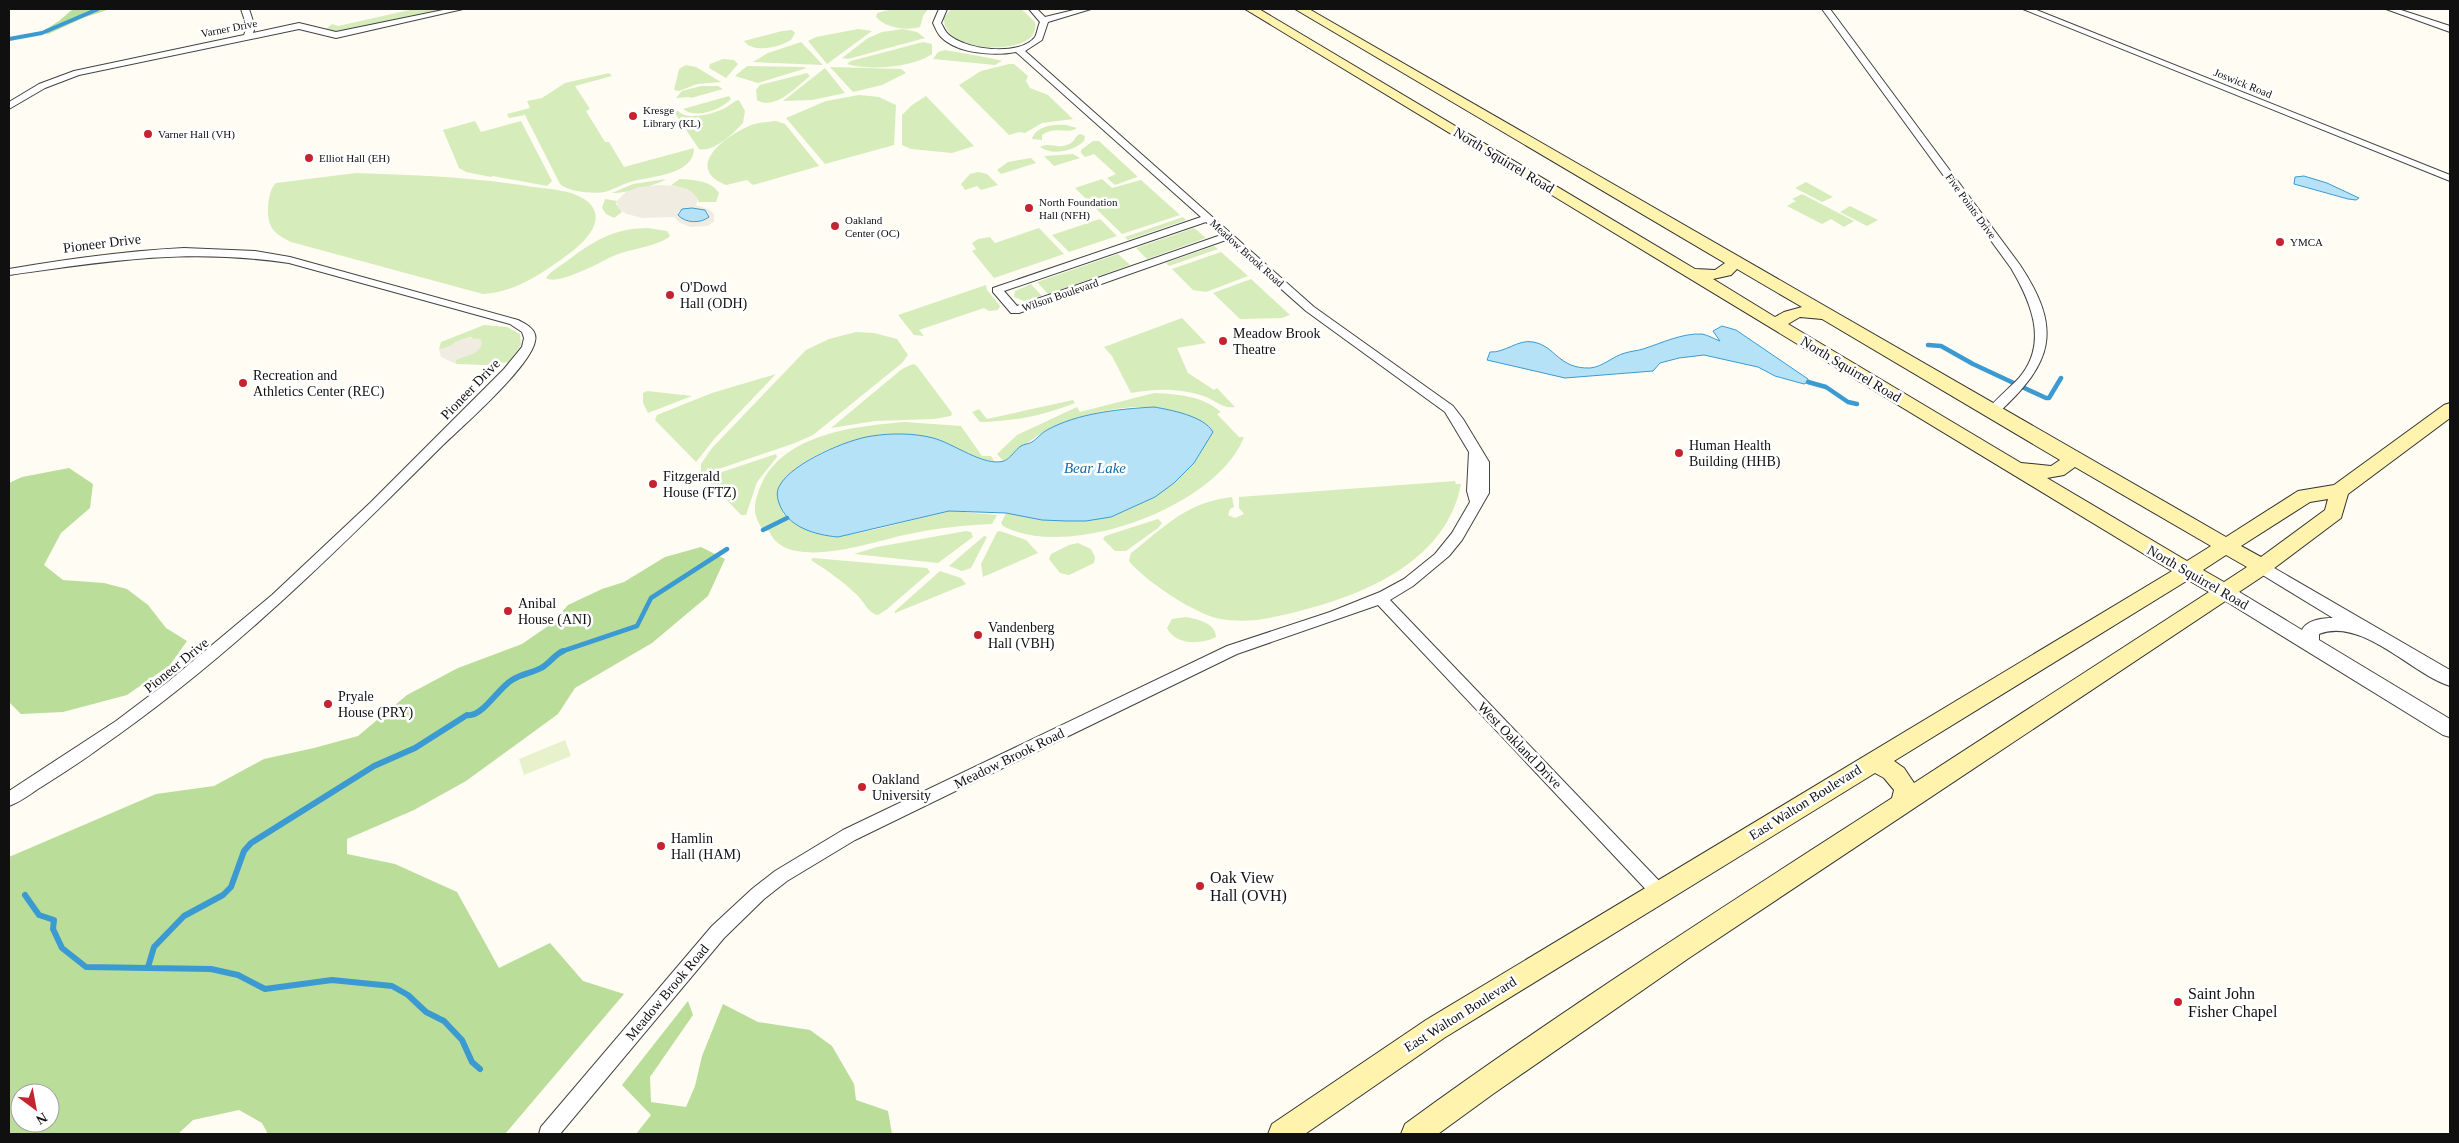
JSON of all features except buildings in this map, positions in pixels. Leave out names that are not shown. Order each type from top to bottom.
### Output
[{"type":"main road","name":"North Squirrel Road","points":[[1251,9],[2225,592]]},
{"type":"main road","name":"North Squirrel Road","points":[[1301,9],[2262,567]]},
{"type":"main road","points":[[1364,76],[1387,77],[1398,73],[1404,68]]},
{"type":"main road","points":[[1406,102],[1412,96],[1420,93],[1450,95]]},
{"type":"main road","points":[[1689,272],[1718,274],[1730,268],[1733,259]]},
{"type":"main road","points":[[1780,326],[1784,317],[1798,313],[1818,313],[1831,317]]},
{"type":"main road","name":"East Walton Boulevard","points":[[1282,1134],[1347,1087],[1435,1028],[2187,571],[2305,496],[2339,491],[2450,409]]},
{"type":"main road","points":[[2014,467],[2043,472],[2053,471],[2066,466],[2071,456]]},
{"type":"main road","points":[[1415,1134],[1483,1084],[1672,956],[2262,567],[2334,514],[2339,491]]},
{"type":"main road","points":[[1872,762],[1887,767],[1899,777],[1906,790],[1902,804]]},
{"type":"street","points":[[245,9],[251,28],[248,36]]},
{"type":"street","name":"Varner Drive","points":[[9,106],[42,86],[78,73],[248,36],[308,26],[326,35],[336,35],[458,9]]},
{"type":"street","points":[[943,9],[936,19],[939,31],[950,41],[981,51],[1018,49],[1038,39],[1042,33],[1044,20]]},
{"type":"street","points":[[1033,9],[1044,20]]},
{"type":"street","points":[[1044,20],[1087,9]]},
{"type":"street","name":"Five Points Drive","points":[[1826,9],[2030,288],[2037,307],[2042,334],[2040,350],[2033,369],[2013,395],[1993,411]]},
{"type":"street","name":"Joswick Road","points":[[2027,9],[2450,178]]},
{"type":"street","points":[[2390,9],[2450,29]]},
{"type":"street","name":"Meadow Brook Road","points":[[548,1134],[718,932],[758,894],[813,855],[849,834],[1232,650],[1282,631],[1335,616],[1380,598],[1415,578],[1439,558],[1463,528],[1476,500],[1473,491],[1475,452],[1463,426],[1438,400],[1324,320],[1018,49]]},
{"type":"street","name":"Wilson Boulevard","points":[[1208,218],[997,290],[1015,311],[1228,236]]},
{"type":"street","name":"Pioneer Drive","points":[[9,272],[156,252],[205,251],[261,255],[298,263],[514,322],[527,330],[530,341],[525,353],[503,378],[362,520],[226,643],[131,720],[9,800]]},
{"type":"street","name":"North Squirrel Road","points":[[2262,567],[2450,679]]},
{"type":"street","name":"North Squirrel Road","points":[[2225,592],[2450,729]]},
{"type":"street","name":"West Oakland Drive","points":[[1380,598],[1659,892]]},
{"type":"street","points":[[2309,642],[2311,630],[2326,625],[2346,625],[2372,633]]},
{"type":"green space","points":[[73,9],[110,9],[83,18],[48,34],[43,31],[59,21]]},
{"type":"green space","points":[[414,9],[447,9],[344,32],[332,32],[326,29],[332,24],[338,26]]},
{"type":"green space","points":[[892,9],[928,9],[923,16],[920,27],[909,29],[896,28],[885,24],[876,17],[877,13]]},
{"type":"green space","points":[[951,9],[1021,9],[1035,22],[1033,34],[1024,42],[1009,46],[991,47],[974,45],[958,39],[947,30],[944,18]]},
{"type":"green space","points":[[858,29],[872,31],[827,64],[808,41],[816,37]]},
{"type":"green space","points":[[903,29],[917,32],[925,38],[848,59],[842,58],[868,38],[882,32]]},
{"type":"green space","points":[[792,30],[795,33],[791,40],[774,47],[754,47],[744,41],[782,31]]},
{"type":"green space","points":[[801,42],[823,65],[753,62],[768,53]]},
{"type":"green space","points":[[923,42],[932,44],[932,54],[914,62],[879,67],[847,64],[851,61]]},
{"type":"green space","points":[[945,50],[1002,61],[995,65],[933,59],[938,52]]},
{"type":"green space","points":[[723,59],[734,60],[738,64],[726,78],[709,68],[710,64]]},
{"type":"green space","points":[[1014,64],[1028,76],[1026,81],[1030,88],[1048,95],[1073,119],[1042,123],[1025,133],[1019,132],[1009,135],[959,85],[981,71]]},
{"type":"green space","points":[[686,65],[696,67],[721,82],[697,84],[679,91],[674,90],[679,69]]},
{"type":"green space","points":[[747,66],[807,68],[758,83],[735,76]]},
{"type":"green space","points":[[830,67],[901,69],[906,73],[882,85],[853,92]]},
{"type":"green space","points":[[825,68],[845,93],[812,100],[783,101]]},
{"type":"green space","points":[[609,73],[612,76],[575,86],[590,109],[586,111],[605,142],[609,142],[624,167],[694,148],[692,157],[687,164],[671,173],[630,182],[605,192],[575,191],[560,184],[525,115],[509,118],[507,114],[530,108],[527,101],[542,98],[565,83]]},
{"type":"green space","points":[[807,73],[810,76],[778,100],[764,103],[757,100],[756,90],[760,85]]},
{"type":"green space","points":[[701,86],[718,86],[723,89],[691,98],[676,98],[682,91]]},
{"type":"green space","points":[[859,95],[879,97],[896,105],[894,145],[825,164],[786,118],[826,101]]},
{"type":"green space","points":[[729,96],[731,99],[727,103],[708,112],[695,113],[683,109]]},
{"type":"green space","points":[[926,96],[974,146],[952,153],[911,149],[902,145],[902,115],[912,105]]},
{"type":"green space","points":[[739,100],[745,111],[743,123],[723,141],[711,148],[699,149],[674,112],[678,111],[688,116],[707,114],[727,107]]},
{"type":"green space","points":[[475,121],[481,132],[521,121],[552,181],[547,186],[466,172],[459,168],[443,130]]},
{"type":"green space","points":[[776,121],[785,124],[819,166],[753,185],[747,180],[726,185],[714,178],[708,170],[708,161],[712,153],[720,145],[729,137],[749,126]]},
{"type":"green space","points":[[1056,125],[1077,128],[1070,131],[1057,130],[1047,132],[1042,135],[1042,140],[1032,139],[1037,131],[1041,129]]},
{"type":"green space","points":[[1080,134],[1085,136],[1084,141],[1069,150],[1057,152],[1040,147],[1067,145]]},
{"type":"green space","points":[[1093,141],[1099,141],[1137,177],[1115,185],[1107,178],[1116,174],[1094,154],[1085,157],[1081,153],[1081,150]]},
{"type":"green space","points":[[1073,154],[1080,158],[1054,166],[1044,156]]},
{"type":"green space","points":[[1031,158],[1036,163],[1001,174],[997,170],[1008,162]]},
{"type":"green space","points":[[978,172],[987,174],[998,185],[981,190],[977,186],[965,190],[961,184],[970,174]]},
{"type":"green space","points":[[356,173],[467,179],[560,190],[584,199],[592,206],[595,220],[589,235],[570,253],[550,267],[519,285],[483,294],[291,242],[279,235],[271,227],[268,215],[268,202],[273,186],[276,183]]},
{"type":"green space","points":[[666,179],[640,189],[612,193],[633,184]]},
{"type":"green space","points":[[680,179],[711,185],[719,193],[716,202],[698,202],[698,199],[687,189],[671,185]]},
{"type":"green space","points":[[1102,179],[1112,188],[1141,180],[1180,215],[1122,234],[1075,188]]},
{"type":"green space","points":[[1806,182],[1833,197],[1822,202],[1795,188]]},
{"type":"green space","points":[[1802,194],[1854,221],[1844,227],[1831,219],[1822,224],[1787,206],[1796,201],[1792,199]]},
{"type":"green space","points":[[605,199],[617,201],[616,204],[622,212],[614,218],[606,214],[602,208]]},
{"type":"green space","points":[[1850,206],[1878,220],[1867,226],[1840,212]]},
{"type":"green space","points":[[1183,217],[1186,220],[1128,240],[1125,237]]},
{"type":"green space","points":[[1100,219],[1117,236],[1069,252],[1052,235]]},
{"type":"green space","points":[[648,228],[667,231],[670,236],[658,243],[618,254],[568,276],[551,280],[546,278],[577,254],[605,237],[625,230]]},
{"type":"green space","points":[[1039,228],[1064,254],[994,278],[972,251],[976,249],[972,243],[978,239],[990,237],[995,243]]},
{"type":"green space","points":[[1194,228],[1206,238],[1147,259],[1136,248]]},
{"type":"green space","points":[[1214,246],[1218,249],[1169,266],[1166,263]]},
{"type":"green space","points":[[1221,252],[1248,276],[1206,292],[1193,290],[1172,269]]},
{"type":"green space","points":[[1118,254],[1130,265],[1048,294],[1037,282]]},
{"type":"green space","points":[[1251,279],[1290,315],[1282,318],[1240,319],[1213,293]]},
{"type":"green space","points":[[1031,284],[1042,296],[1024,301],[1014,297],[1015,291]]},
{"type":"green space","points":[[986,285],[987,290],[1000,306],[998,310],[989,311],[984,308],[919,330],[924,336],[914,335],[898,315]]},
{"type":"green space","points":[[1182,318],[1206,343],[1177,348],[1188,373],[1214,390],[1217,388],[1235,407],[1227,407],[1206,397],[1178,390],[1149,390],[1131,393],[1112,356],[1104,347]]},
{"type":"green space","points":[[484,325],[507,327],[520,334],[521,345],[509,362],[486,365],[456,364],[456,360],[472,337],[463,339],[447,348],[439,349],[441,342]]},
{"type":"green space","points":[[856,332],[874,333],[897,339],[908,355],[902,363],[813,435],[707,473],[701,473],[701,464],[712,448],[806,350],[829,339]]},
{"type":"green space","points":[[913,364],[916,365],[952,413],[951,416],[934,419],[875,421],[831,428],[902,369]]},
{"type":"green space","points":[[776,374],[715,438],[696,462],[655,420],[657,415],[712,393]]},
{"type":"green space","points":[[647,391],[692,396],[648,413],[643,403],[643,393]]},
{"type":"green space","points":[[1154,393],[1181,395],[1206,402],[1221,412],[1217,414],[1239,437],[1244,437],[1229,462],[1204,485],[1173,505],[1138,521],[1101,532],[1064,537],[1031,535],[1003,526],[1001,523],[1006,513],[1059,521],[1084,521],[1102,518],[1119,513],[1152,498],[1181,476],[1196,460],[1213,432],[1195,419],[1178,412],[1160,408],[1122,408],[1083,416],[1043,432],[1003,461],[997,454],[1017,435],[1077,407],[1080,412]]},
{"type":"green space","points":[[1073,400],[1075,403],[1052,411],[1004,421],[980,422],[972,412],[979,409],[987,419]]},
{"type":"green space","points":[[905,422],[961,426],[982,456],[991,456],[994,461],[983,459],[922,437],[907,434],[890,434],[855,440],[819,454],[790,474],[779,486],[783,513],[787,518],[807,530],[838,537],[950,511],[997,515],[992,524],[930,530],[834,551],[813,552],[794,550],[779,544],[769,531],[763,530],[757,520],[755,510],[757,496],[769,471],[783,456],[821,436],[864,426]]},
{"type":"green space","points":[[776,454],[777,457],[757,482],[746,515],[741,515],[708,480],[710,476]]},
{"type":"green space","points":[[69,468],[93,484],[90,508],[61,533],[44,565],[63,580],[104,583],[127,589],[148,605],[166,628],[187,641],[170,665],[127,695],[63,712],[21,714],[9,702],[9,483],[22,477]]},
{"type":"green space","points":[[1455,481],[1456,484],[1461,484],[1453,510],[1440,533],[1402,569],[1354,594],[1293,613],[1242,621],[1211,616],[1172,596],[1147,578],[1129,561],[1131,553],[1177,517],[1201,504],[1216,500],[1232,497],[1234,507],[1230,509],[1228,515],[1235,518],[1244,514],[1239,508],[1239,497]]},
{"type":"green space","points":[[1158,519],[1162,523],[1158,528],[1126,551],[1115,551],[1103,539],[1105,536]]},
{"type":"green space","points":[[966,531],[971,532],[973,537],[938,563],[854,554],[877,547]]},
{"type":"green space","points":[[1000,531],[1026,540],[1038,553],[983,577],[981,564],[997,532]]},
{"type":"green space","points":[[984,536],[987,537],[971,568],[962,571],[949,566]]},
{"type":"green space","points":[[1078,543],[1091,549],[1095,557],[1094,563],[1069,575],[1060,573],[1049,559],[1051,554],[1069,545]]},
{"type":"green space","points":[[701,547],[725,559],[708,596],[652,643],[575,688],[558,714],[466,781],[414,810],[347,839],[347,854],[395,864],[457,892],[499,968],[550,943],[583,981],[624,994],[505,1134],[268,1134],[262,1123],[239,1110],[193,1120],[178,1134],[9,1134],[9,857],[156,794],[214,786],[264,759],[358,736],[407,695],[458,668],[522,644],[551,624],[568,605],[602,589],[624,582],[665,557]]},
{"type":"green space","points":[[813,558],[927,568],[930,572],[878,615],[869,610],[847,586],[811,560]]},
{"type":"green space","points":[[940,571],[961,578],[966,584],[895,613],[895,611]]},
{"type":"green space","points":[[1186,617],[1209,625],[1213,628],[1216,637],[1196,642],[1176,638],[1167,628],[1172,619]]},
{"type":"green space","points":[[565,740],[571,756],[524,775],[519,759]]},
{"type":"green space","points":[[688,1001],[693,1015],[650,1077],[651,1102],[686,1107],[695,1086],[702,1056],[723,1004],[758,1022],[810,1030],[832,1046],[854,1084],[856,1100],[888,1111],[892,1134],[636,1134],[651,1115],[622,1085]]},
{"type":"shaded area","points":[[677,186],[691,191],[698,199],[696,205],[710,210],[714,214],[714,222],[707,226],[691,227],[680,223],[674,217],[643,218],[626,214],[618,208],[617,201],[626,192],[639,187]],"holes":[[[686,208],[703,209],[708,213],[709,217],[697,221],[682,219],[678,215],[678,212]]]},
{"type":"shaded area","points":[[466,338],[480,339],[482,342],[481,347],[475,353],[456,360],[456,364],[441,357],[439,349],[448,348],[455,342]]},
{"type":"water","points":[[2304,176],[2327,183],[2359,198],[2356,200],[2348,199],[2294,184],[2295,177]]},
{"type":"water","points":[[682,209],[705,210],[709,217],[693,222],[685,220],[678,215]]},
{"type":"water","points":[[1722,326],[1736,330],[1808,379],[1808,382],[1804,384],[1775,376],[1758,367],[1704,355],[1679,358],[1660,363],[1653,371],[1565,378],[1487,360],[1490,352],[1496,352],[1522,342],[1533,342],[1541,344],[1571,365],[1590,368],[1599,366],[1621,354],[1641,350],[1687,335],[1702,334],[1720,341],[1713,331]]},
{"type":"water","name":"Bear Lake","points":[[1154,407],[1195,418],[1209,426],[1213,432],[1194,463],[1174,483],[1155,497],[1111,517],[1086,521],[1067,521],[1042,520],[1006,513],[949,511],[838,537],[811,532],[795,524],[788,518],[779,503],[777,492],[779,487],[796,468],[822,453],[862,438],[895,434],[926,436],[978,458],[996,462],[1006,460],[1021,446],[1032,442],[1045,431],[1059,424],[1085,416],[1127,409]]},
{"type":"waterway","points":[[9,39],[42,33],[98,9]]},
{"type":"waterway","points":[[1928,345],[1941,346],[1973,364],[2046,398],[2049,398],[2061,378]]},
{"type":"waterway","points":[[1808,382],[1826,387],[1848,402],[1857,404]]},
{"type":"waterway","points":[[763,530],[787,518]]},
{"type":"waterway","points":[[560,652],[637,626],[651,598],[727,549]]},
{"type":"waterway","points":[[148,967],[154,947],[184,916],[223,895],[231,887],[244,851],[251,843],[374,766],[415,748],[467,715],[473,715],[478,712],[512,680],[541,668],[563,651]]},
{"type":"waterway","points":[[25,895],[39,915],[54,920],[53,929],[62,948],[86,967],[211,969],[238,975],[265,989],[332,980],[392,986],[408,995],[426,1012],[444,1021],[462,1040],[472,1062],[480,1069]]},
{"type":"place","name":"Kresge Library (KL)","points":[[633,116]]},
{"type":"place","name":"Varner Hall (VH)","points":[[148,134]]},
{"type":"place","name":"Elliot Hall (EH)","points":[[309,158]]},
{"type":"place","name":"North Foundation Hall (NFH)","points":[[1029,208]]},
{"type":"place","name":"Oakland Center (OC)","points":[[835,226]]},
{"type":"place","name":"YMCA","points":[[2280,242]]},
{"type":"place","name":"O'Dowd Hall (ODH)","points":[[670,295]]},
{"type":"place","name":"Meadow Brook Theatre","points":[[1223,341]]},
{"type":"place","name":"Recreation and Athletics Center (REC)","points":[[243,383]]},
{"type":"place","name":"Human Health Building (HHB)","points":[[1679,453]]},
{"type":"place","name":"Fitzgerald House (FTZ)","points":[[653,484]]},
{"type":"place","name":"Anibal House (ANI)","points":[[508,611]]},
{"type":"place","name":"Vandenberg Hall (VBH)","points":[[978,635]]},
{"type":"place","name":"Pryale House (PRY)","points":[[328,704]]},
{"type":"place","name":"Oakland University","points":[[862,787]]},
{"type":"place","name":"Hamlin Hall (HAM)","points":[[661,846]]},
{"type":"place","name":"Oak View Hall (OVH)","points":[[1200,886]]},
{"type":"place","name":"Saint John Fisher Chapel","points":[[2178,1002]]}]
